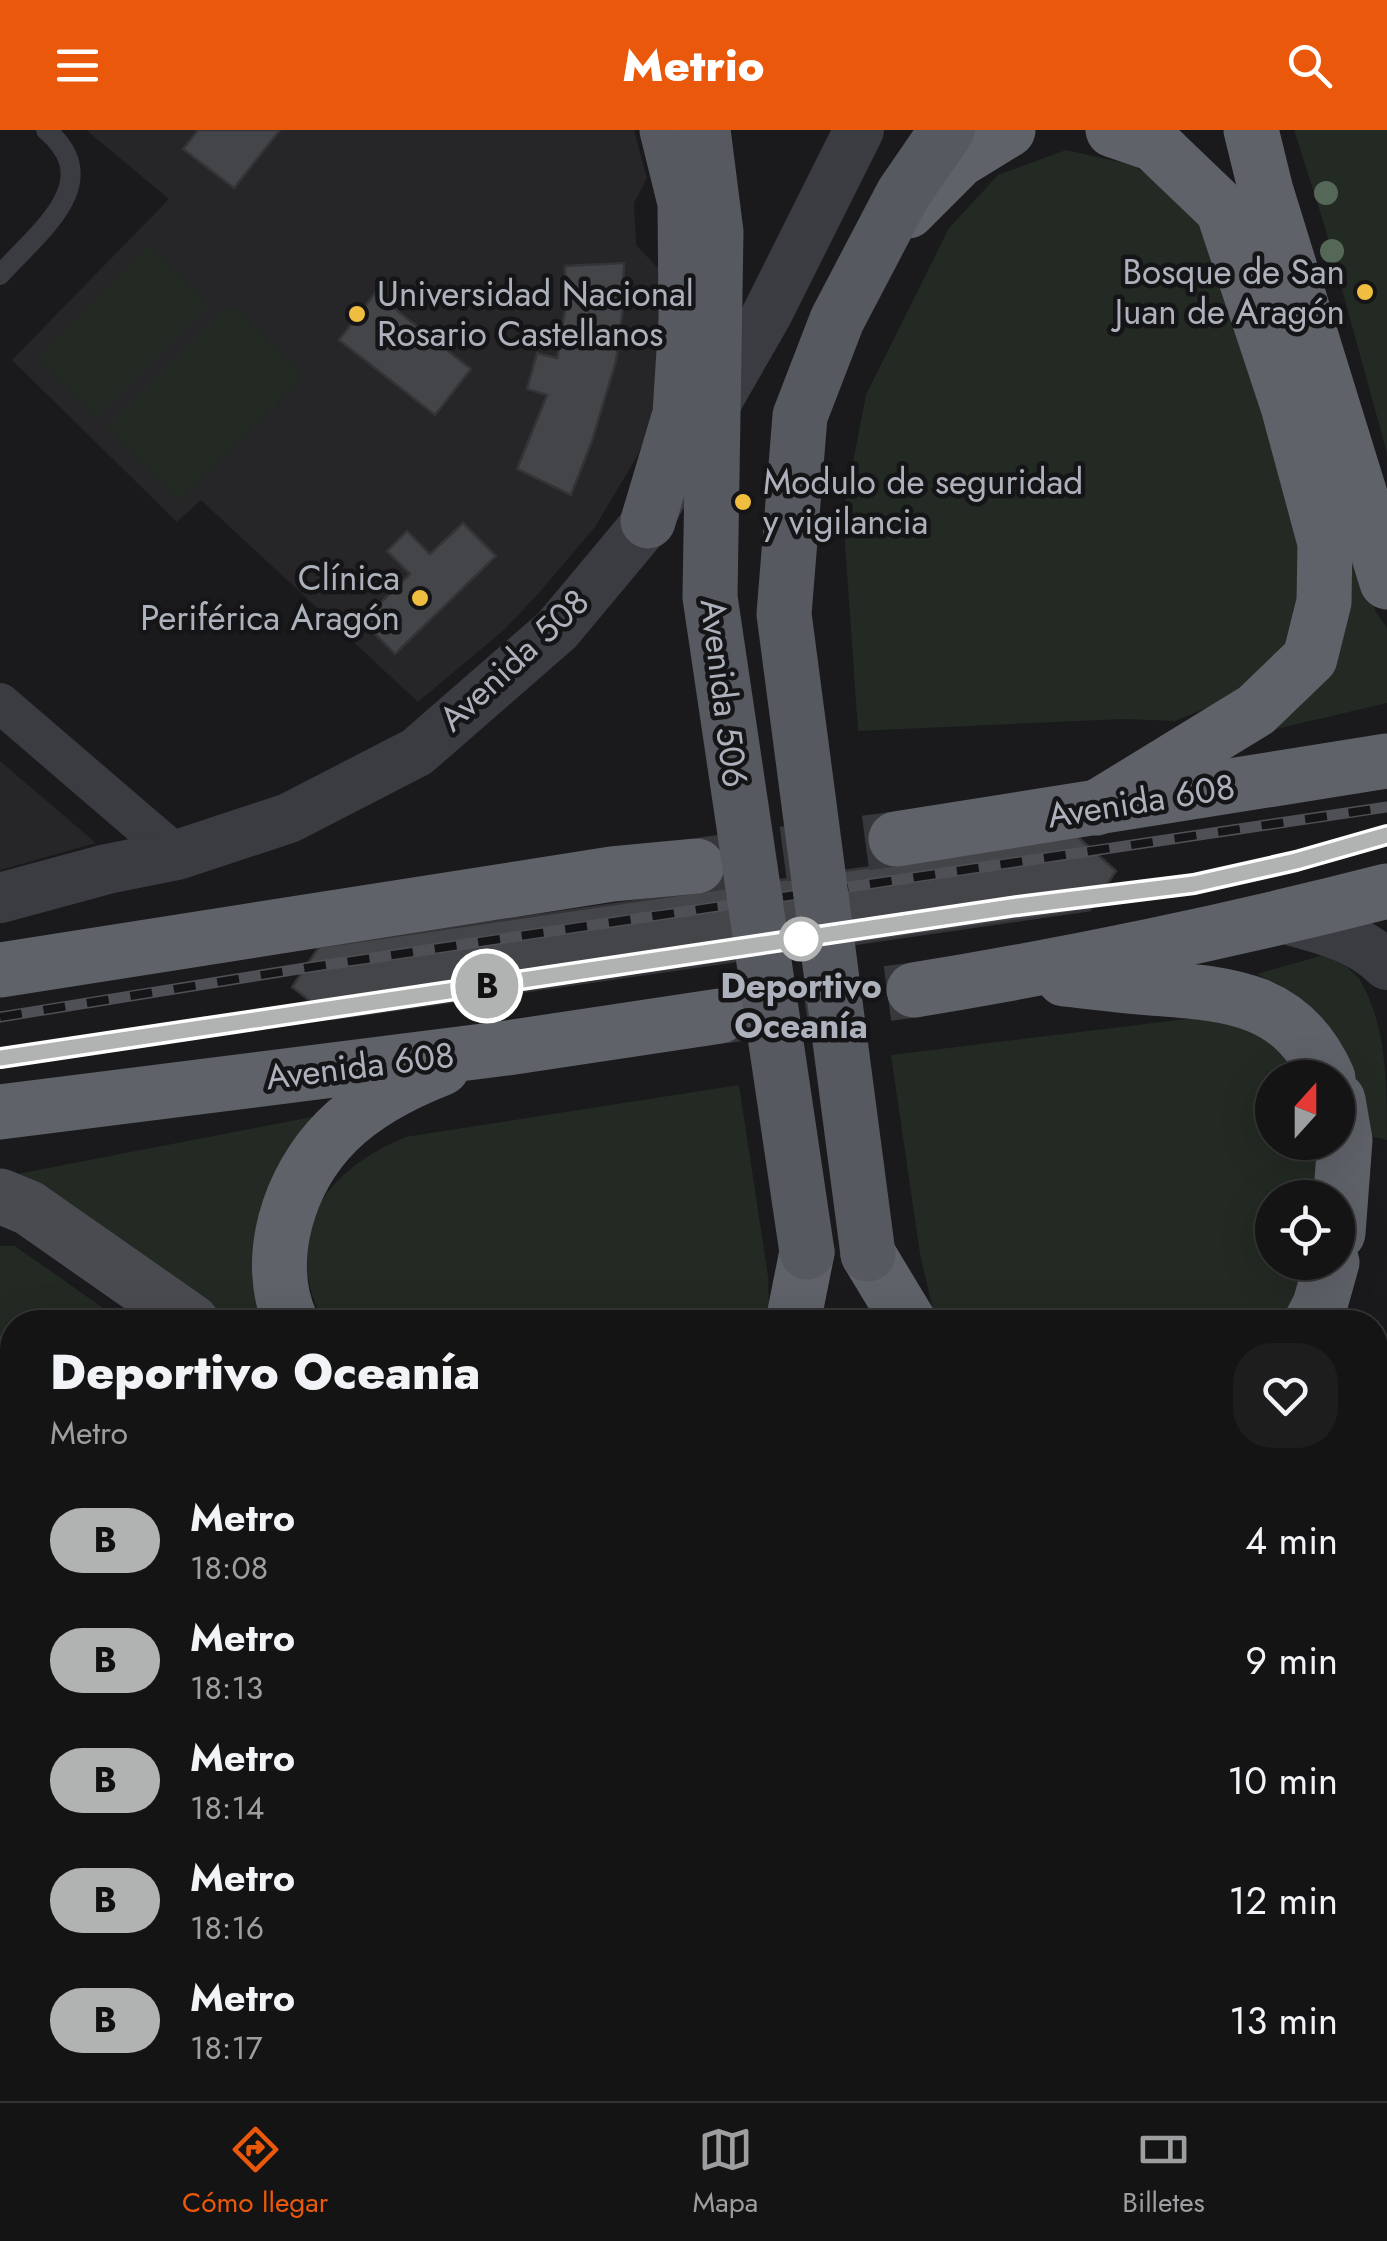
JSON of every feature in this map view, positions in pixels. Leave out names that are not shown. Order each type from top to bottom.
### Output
[{"type":"highway","points":[[881,238],[959,160],[1008,130]]},
{"type":"highway","points":[[1096,808],[1256,710],[1310,658],[1324,602],[1325,543],[1288,406],[1223,210],[1154,144],[1113,130]]},
{"type":"highway","points":[[1251,130],[1266,192],[1387,582]]},
{"type":"highway","name":"Avenida 608","points":[[896,839],[1387,761]]},
{"type":"highway","points":[[0,970],[612,874],[696,866]]},
{"type":"highway","points":[[914,990],[1012,974],[1282,918],[1387,891]]},
{"type":"highway","points":[[1012,974],[1234,996],[1264,1008],[1298,1032],[1320,1060]]},
{"type":"highway","name":"Avenida 608","points":[[0,1112],[507,1048],[720,1016]]},
{"type":"highway","points":[[287,1310],[280,1290],[280,1243],[286,1220],[319,1152],[358,1113],[404,1086],[466,1059],[507,1048]]},
{"type":"highway","points":[[795,1310],[807,1252]]},
{"type":"highway","points":[[868,1254],[902,1310]]},
{"type":"highway","points":[[1317,1310],[1327,1280]]},
{"type":"main road","points":[[648,520],[680,414],[686,319],[686,203],[666,130]]},
{"type":"main road","name":"Avenida 506","points":[[702,130],[716,232],[710,597],[816,1310]]},
{"type":"main road","points":[[878,1310],[784,614],[800,416],[837,320],[903,194],[947,130]]},
{"type":"main road","points":[[0,1196],[30,1208],[175,1310]]},
{"type":"street","name":"Avenida 508","points":[[0,898],[107,869],[176,856],[289,818],[417,752],[557,630],[648,520],[767,314],[859,130]]},
{"type":"street","points":[[0,703],[176,856]]},
{"type":"street","points":[[1282,918],[1340,934],[1370,949],[1387,966]]},
{"type":"lane","points":[[0,275],[64,202],[73,170],[62,143],[46,130]]},
{"type":"shaded area","name":"Universidad Nacional Rosario Castellanos","points":[[86,130],[634,130],[647,178],[634,203],[636,245],[659,269],[657,374],[652,416],[639,453],[595,527],[538,594],[505,629],[418,702],[201,500],[177,522],[12,360],[169,199]]},
{"type":"shaded area","name":"Bosque de San Juan de Aragón","points":[[1294,130],[1387,130],[1387,453],[1324,224]]},
{"type":"shaded area","points":[[1066,150],[1134,165],[1198,213],[1308,557],[1296,633],[1236,696],[1175,721],[1124,719],[858,731],[843,514],[866,395],[949,228],[998,175]]},
{"type":"shaded area","points":[[149,245],[209,305],[97,417],[37,357]]},
{"type":"shaded area","points":[[231,304],[303,376],[180,500],[107,428]]},
{"type":"shaded area","points":[[1346,537],[1376,612],[1387,628],[1387,703],[1276,729],[1318,682]]},
{"type":"shaded area","points":[[0,761],[96,843],[0,870]]},
{"type":"shaded area","points":[[1331,953],[1360,980],[1380,1036],[1386,1077],[1387,1140],[1369,1136],[1355,1110],[1355,1060],[1327,1060],[1292,995],[1257,974]]},
{"type":"shaded area","points":[[1203,1017],[1247,1029],[1291,1060],[1255,1060],[1255,1160],[1321,1160],[1320,1180],[1255,1180],[1255,1280],[1304,1280],[1294,1310],[934,1310],[920,1254],[891,1055]]},
{"type":"shaded area","points":[[739,1085],[768,1276],[769,1310],[318,1310],[306,1261],[308,1234],[316,1210],[350,1169],[405,1137]]},
{"type":"shaded area","points":[[327,1114],[277,1310],[206,1310],[101,1229],[7,1176]]},
{"type":"shaded area","points":[[0,1246],[15,1246],[106,1310],[0,1310]]},
{"type":"building","points":[[198,130],[280,130],[234,188],[183,149]]},
{"type":"building","points":[[624,263],[616,361],[571,495],[517,469],[547,395],[527,389],[537,353],[557,358],[565,311],[565,266]]},
{"type":"building","points":[[375,293],[471,369],[435,415],[339,340]]},
{"type":"building","name":"Clínica Periférica Aragón","points":[[463,523],[496,556],[395,654],[362,621],[410,574],[387,551],[407,531],[430,554]]},
{"type":"building","points":[[1078,837],[1116,871],[1090,910],[333,1019],[292,987],[319,947]]},
{"type":"tunnel","points":[[701,865],[896,839]]},
{"type":"tunnel","points":[[723,1016],[914,990]]},
{"type":"railway","points":[[0,1017],[1387,807]]},
{"type":"railway","points":[[0,1058],[1194,884],[1387,835]]},
{"type":"metro line","name":"B","points":[[0,1058],[1018,906],[1194,884],[1387,835]]},
{"type":"place","name":"Bosque de San Juan de Aragón","points":[[1365,292]]},
{"type":"place","name":"Universidad Nacional Rosario Castellanos","points":[[357,314]]},
{"type":"place","name":"Modulo de seguridad y vigilancia","points":[[743,502]]},
{"type":"place","name":"Clínica Periférica Aragón","points":[[420,598]]},
{"type":"place","name":"Deportivo Oceanía","points":[[801,939]]}]
